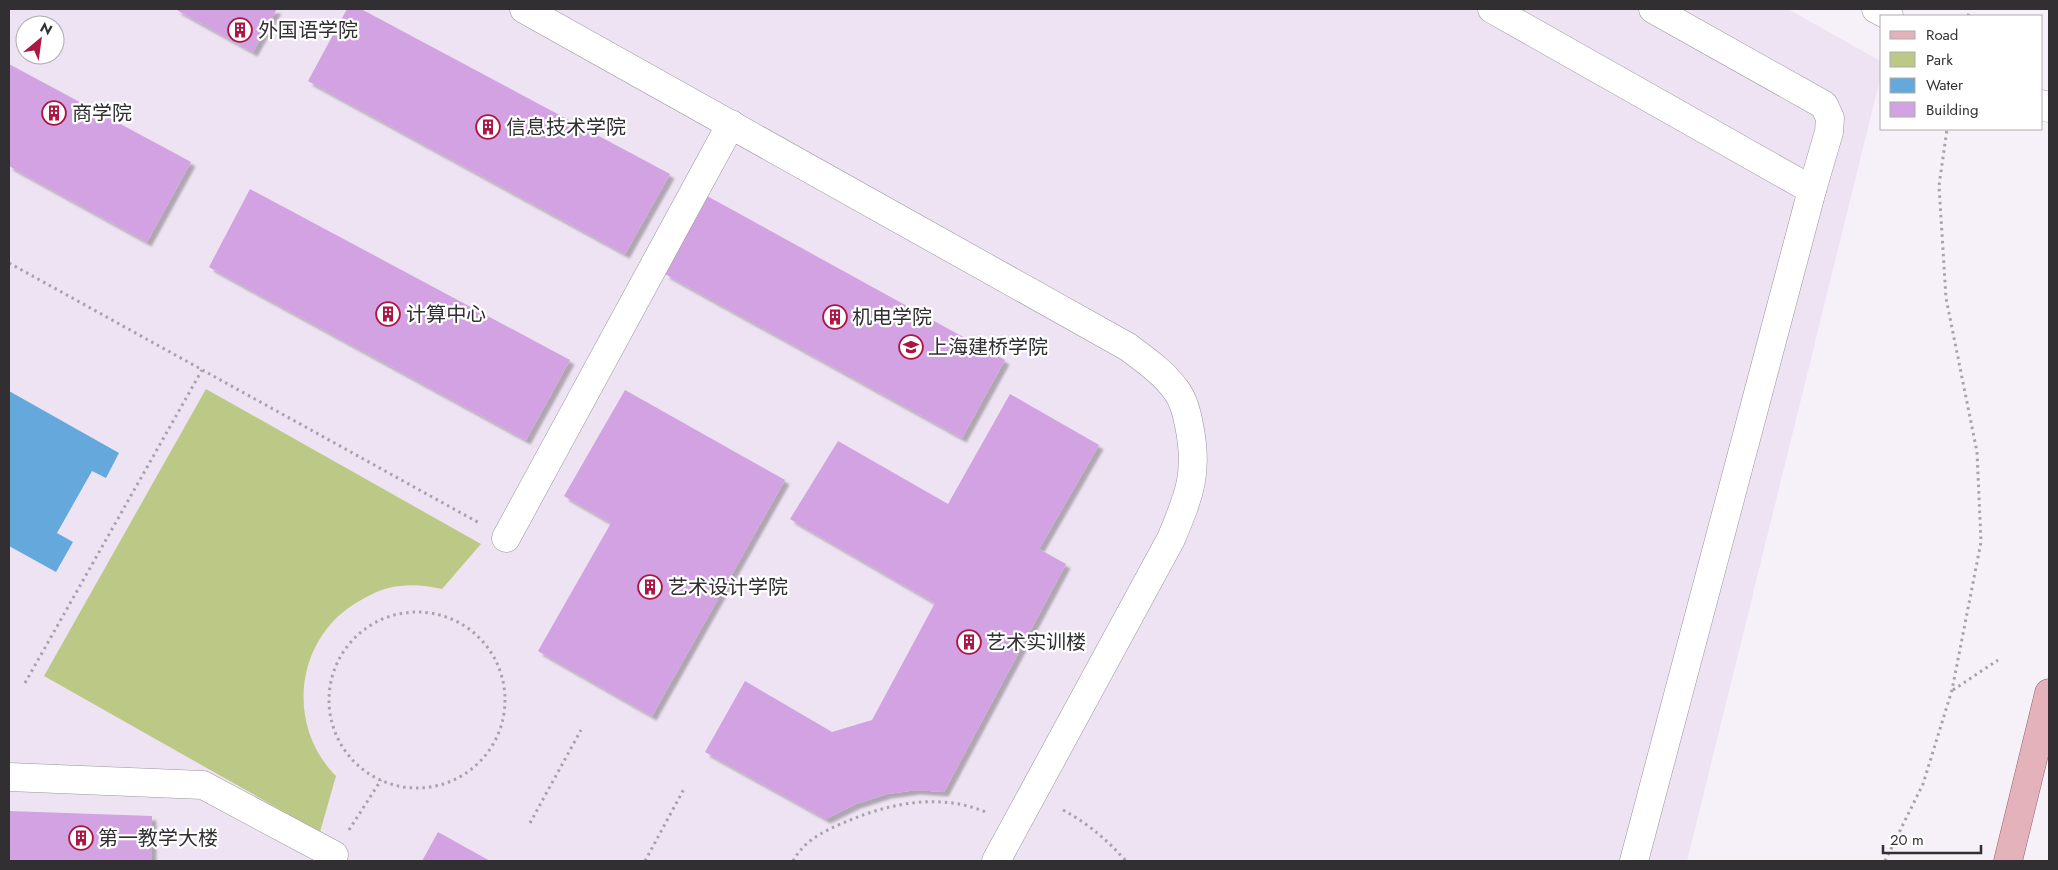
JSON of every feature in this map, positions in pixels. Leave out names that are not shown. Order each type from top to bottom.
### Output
[{"type":"main road","points":[[2008,861],[2049,693]]},
{"type":"street","points":[[524,9],[1128,347],[1158,369],[1177,391],[1187,417],[1194,463],[1188,498],[1171,539],[996,861]]},
{"type":"street","points":[[1492,9],[1812,190]]},
{"type":"street","points":[[1634,861],[1829,132],[1830,118],[1824,105],[1653,9]]},
{"type":"street","points":[[1876,9],[1887,15]]},
{"type":"street","points":[[506,538],[731,124]]},
{"type":"street","points":[[9,777],[204,786],[332,858]]},
{"type":"path","points":[[1885,861],[1923,784],[1952,690],[1981,542],[1978,452],[1946,298],[1939,186],[1946,130]]},
{"type":"path","points":[[9,263],[506,538]]},
{"type":"path","points":[[25,683],[202,370]]},
{"type":"path","points":[[411,611],[460,622],[488,646],[501,672],[506,701],[501,729],[483,760],[454,781],[439,786],[410,788],[381,780],[356,764],[339,740],[330,713],[330,684],[340,656],[358,633],[383,618],[411,611]]},
{"type":"path","points":[[1952,690],[1998,660]]},
{"type":"path","points":[[530,823],[581,730]]},
{"type":"path","points":[[332,858],[381,780]]},
{"type":"path","points":[[645,861],[686,787]]},
{"type":"path","points":[[793,861],[800,849],[816,836],[866,813],[912,802],[958,804],[977,809],[1016,826]]},
{"type":"path","points":[[1063,810],[1096,830],[1107,839],[1126,861]]},
{"type":"shaded area","name":"上海建桥学院","points":[[9,9],[1788,9],[1880,61],[1880,79],[1687,861],[9,861]]},
{"type":"green space","points":[[206,389],[481,544],[442,589],[410,585],[380,591],[361,600],[339,615],[322,635],[311,657],[305,682],[304,707],[309,731],[319,755],[336,776],[320,832],[44,676]]},
{"type":"water","points":[[9,391],[119,453],[106,478],[92,471],[57,533],[73,542],[56,572],[9,546]]},
{"type":"building","name":"外国语学院","points":[[175,9],[277,9],[253,52]]},
{"type":"building","name":"信息技术学院","points":[[347,9],[361,9],[670,174],[625,254],[308,81]]},
{"type":"building","name":"商学院","points":[[9,64],[191,162],[147,242],[9,166]]},
{"type":"building","name":"计算中心","points":[[250,189],[570,360],[526,440],[209,267]]},
{"type":"building","name":"机电学院","points":[[707,196],[1005,360],[962,438],[665,274]]},
{"type":"building","name":"艺术设计学院","points":[[625,390],[785,480],[652,716],[538,651],[611,523],[564,496]]},
{"type":"building","name":"艺术实训楼","points":[[1010,394],[1099,445],[1039,549],[1066,564],[944,792],[916,790],[887,794],[856,804],[826,819],[705,752],[745,681],[832,732],[872,720],[935,603],[790,519],[838,441],[948,504]]},
{"type":"building","name":"第一教学大楼","points":[[9,811],[152,816],[152,861],[9,861]]},
{"type":"building","points":[[438,832],[490,861],[422,861]]},
{"type":"place","name":"外国语学院","points":[[240,30]]},
{"type":"place","name":"商学院","points":[[54,113]]},
{"type":"place","name":"信息技术学院","points":[[488,127]]},
{"type":"place","name":"计算中心","points":[[388,314]]},
{"type":"place","name":"机电学院","points":[[835,317]]},
{"type":"place","name":"上海建桥学院","points":[[911,347]]},
{"type":"place","name":"艺术设计学院","points":[[650,587]]},
{"type":"place","name":"艺术实训楼","points":[[969,642]]},
{"type":"place","name":"第一教学大楼","points":[[81,838]]}]
